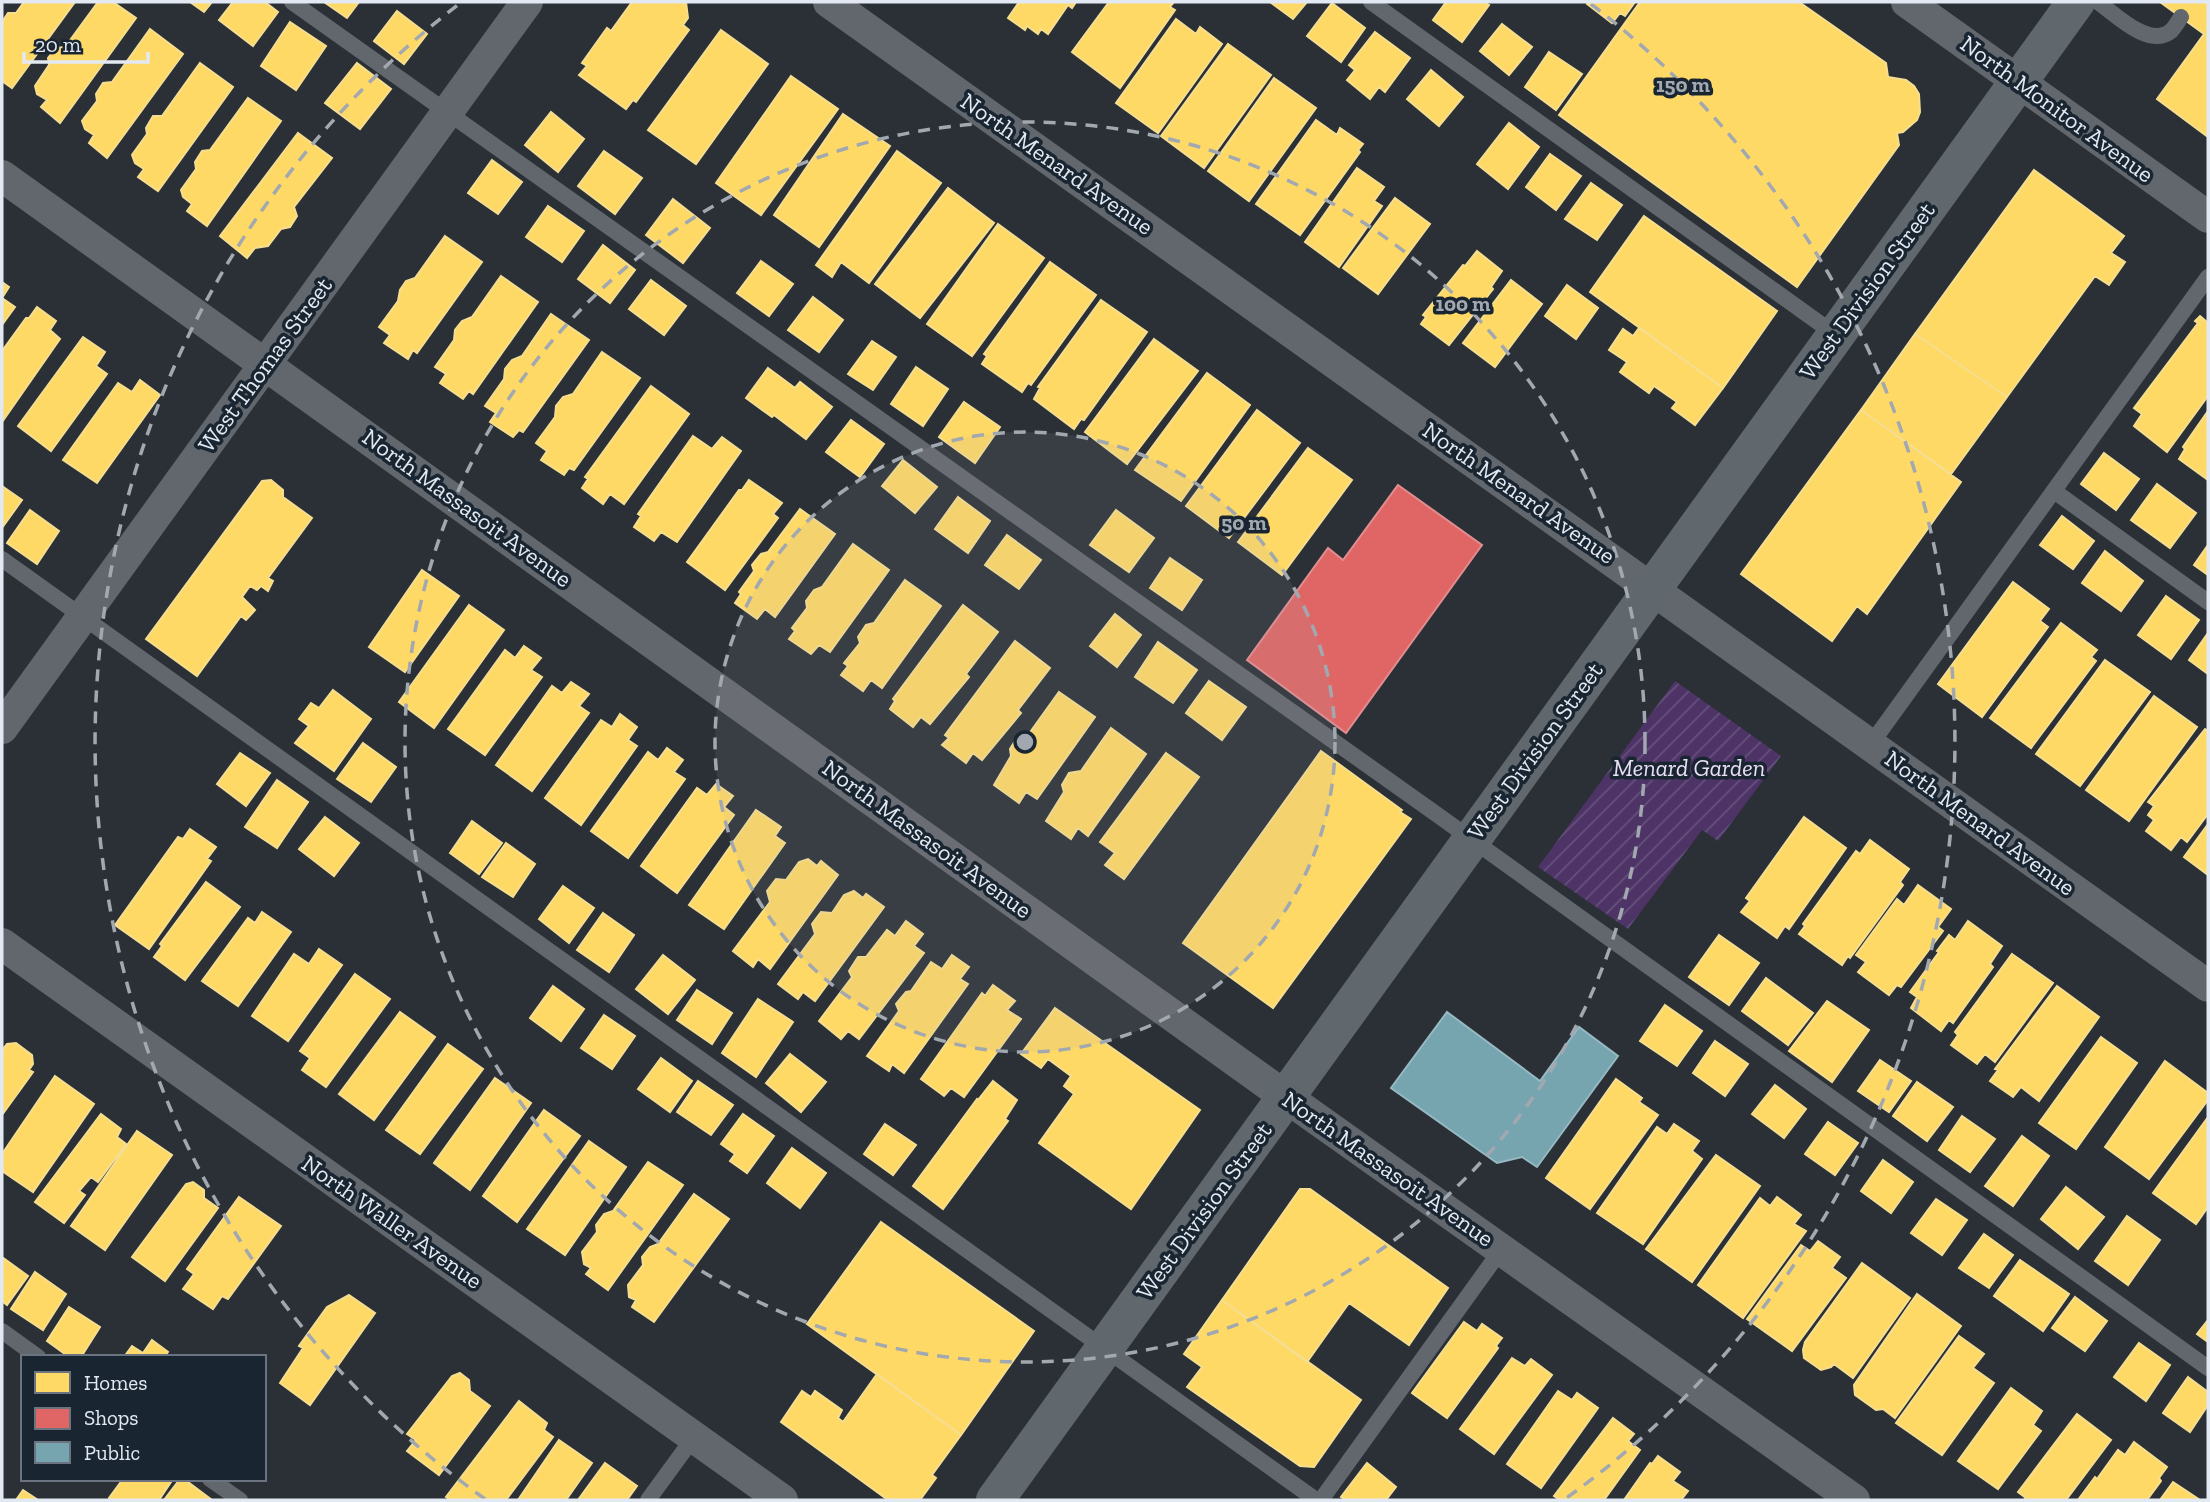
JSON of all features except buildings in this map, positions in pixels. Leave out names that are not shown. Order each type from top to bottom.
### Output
[{"type":"main road","name":"West Division Street","points":[[995,1500],[2076,2]]},
{"type":"street","name":"West Thomas Street","points":[[2,728],[527,2]]},
{"type":"street","name":"North Menard Avenue","points":[[828,2],[2208,986]]},
{"type":"street","name":"North Monitor Avenue","points":[[1907,2],[2208,217]]},
{"type":"street","name":"North Massasoit Avenue","points":[[2,176],[1286,1097],[1854,1500]]},
{"type":"street","name":"North Waller Avenue","points":[[2,944],[782,1500]]},
{"type":"lane","points":[[292,2],[1471,839],[2208,1368]]},
{"type":"lane","points":[[1371,2],[1836,335]]},
{"type":"lane","points":[[2098,2],[2138,32],[2154,37],[2169,33],[2181,17]]},
{"type":"lane","points":[[1871,744],[2208,277]]},
{"type":"lane","points":[[2054,491],[2208,602]]},
{"type":"lane","points":[[2,559],[1318,1500],[1501,1250]]},
{"type":"lane","points":[[2,1331],[35,1355]]},
{"type":"lane","points":[[648,1500],[694,1437]]},
{"type":"lane","points":[[214,1481],[240,1500]]},
{"type":"green space","name":"Menard Garden","points":[[1675,681],[1781,756],[1718,841],[1702,830],[1628,929],[1538,867]]}]
